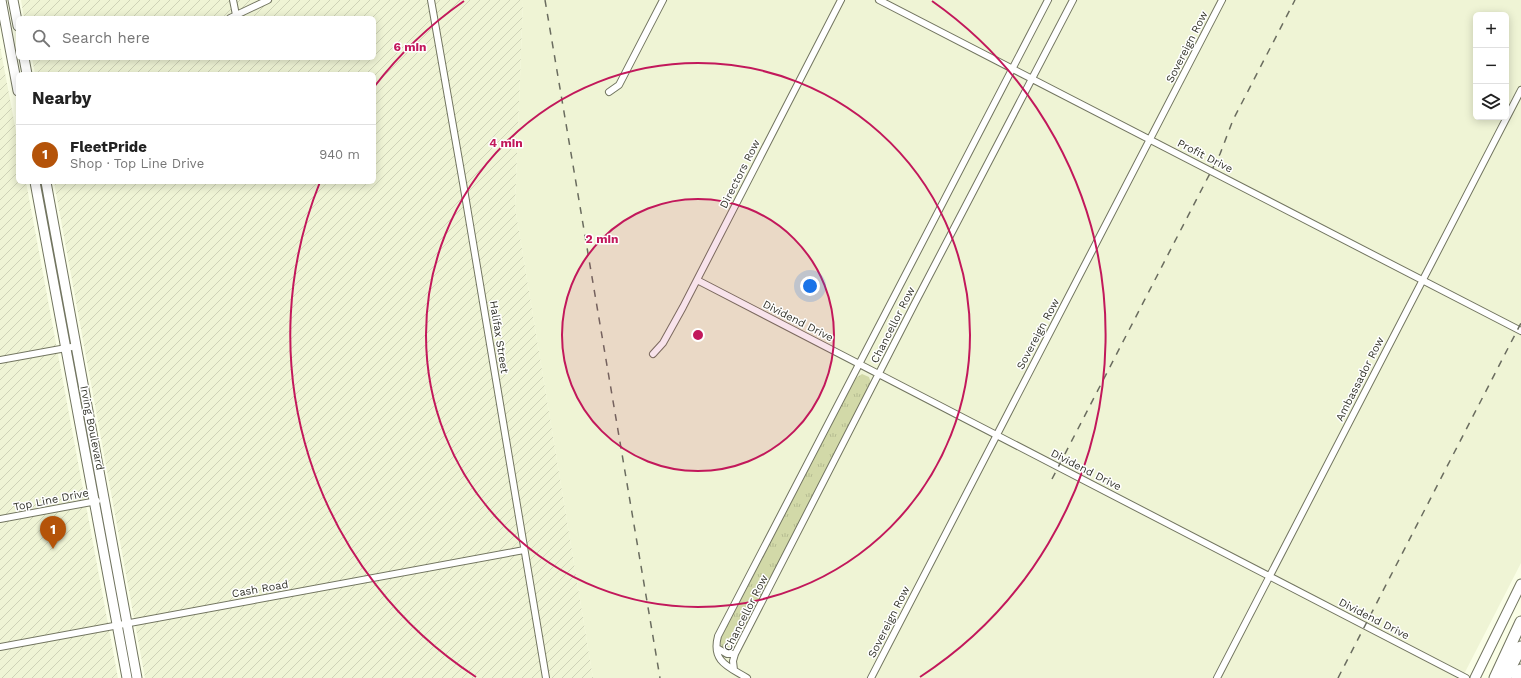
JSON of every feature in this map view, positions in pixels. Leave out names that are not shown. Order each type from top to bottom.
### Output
[{"type":"highway","points":[[1495,678],[1521,622]]},
{"type":"highway","points":[[1505,678],[1521,647]]},
{"type":"highway","points":[[1517,678],[1521,670]]},
{"type":"main road","points":[[1,0],[15,55],[16,72]]},
{"type":"main road","points":[[13,0],[16,16]]},
{"type":"main road","points":[[24,60],[27,72]]},
{"type":"main road","points":[[36,186],[47,185]]},
{"type":"main road","name":"Irving Boulevard","points":[[47,185],[137,678]]},
{"type":"main road","name":"Irving Boulevard","points":[[36,186],[127,678]]},
{"type":"main road","points":[[47,248],[58,245]]},
{"type":"main road","points":[[77,412],[88,409]]},
{"type":"main road","points":[[88,472],[99,470]]},
{"type":"main road","points":[[100,536],[111,534]]},
{"type":"main road","points":[[105,560],[115,557]]},
{"type":"main road","points":[[1475,678],[1521,584]]},
{"type":"street","points":[[233,0],[233,16],[268,0]]},
{"type":"street","name":"Halifax Street","points":[[431,0],[546,678]]},
{"type":"street","points":[[609,92],[619,85],[663,0]]},
{"type":"street","name":"Directors Row","points":[[653,354],[663,343],[841,0]]},
{"type":"street","name":"Profit Drive","points":[[879,0],[1521,332]]},
{"type":"street","name":"Chancellor Row","points":[[1048,0],[718,636],[716,648],[718,656],[722,663],[729,668],[734,670],[733,661],[735,654],[1073,0]]},
{"type":"street","name":"Sovereign Row","points":[[871,678],[1222,0]]},
{"type":"street","name":"Ambassador Row","points":[[1217,678],[1521,90]]},
{"type":"street","name":"Dividend Drive","points":[[696,280],[1466,678]]},
{"type":"street","points":[[0,360],[77,346]]},
{"type":"street","name":"Top Line Drive","points":[[0,519],[105,500]]},
{"type":"street","name":"Cash Road","points":[[0,647],[524,550]]},
{"type":"street","points":[[716,648],[727,654],[735,654]]},
{"type":"street","points":[[734,670],[747,678]]},
{"type":"shaded area","points":[[21,0],[523,0],[515,207],[593,678],[145,678],[54,184],[376,184],[376,72],[35,72],[32,60],[376,60],[376,16],[24,16]]},
{"type":"shaded area","points":[[523,0],[1521,0],[1521,563],[1462,678],[593,678],[515,207]]},
{"type":"shaded area","points":[[0,46],[16,131],[16,184],[26,184],[118,678],[0,678]]},
{"type":"green space","points":[[862,374],[869,377],[871,383],[736,646],[730,650],[724,649],[721,646],[721,638],[856,378]]},
{"type":"railway","points":[[545,0],[660,678]]},
{"type":"railway","points":[[1052,479],[1220,154],[1233,120],[1295,0]]},
{"type":"railway","points":[[1338,678],[1521,323]]},
{"type":"place","name":"FleetPride","points":[[53,549]]}]
